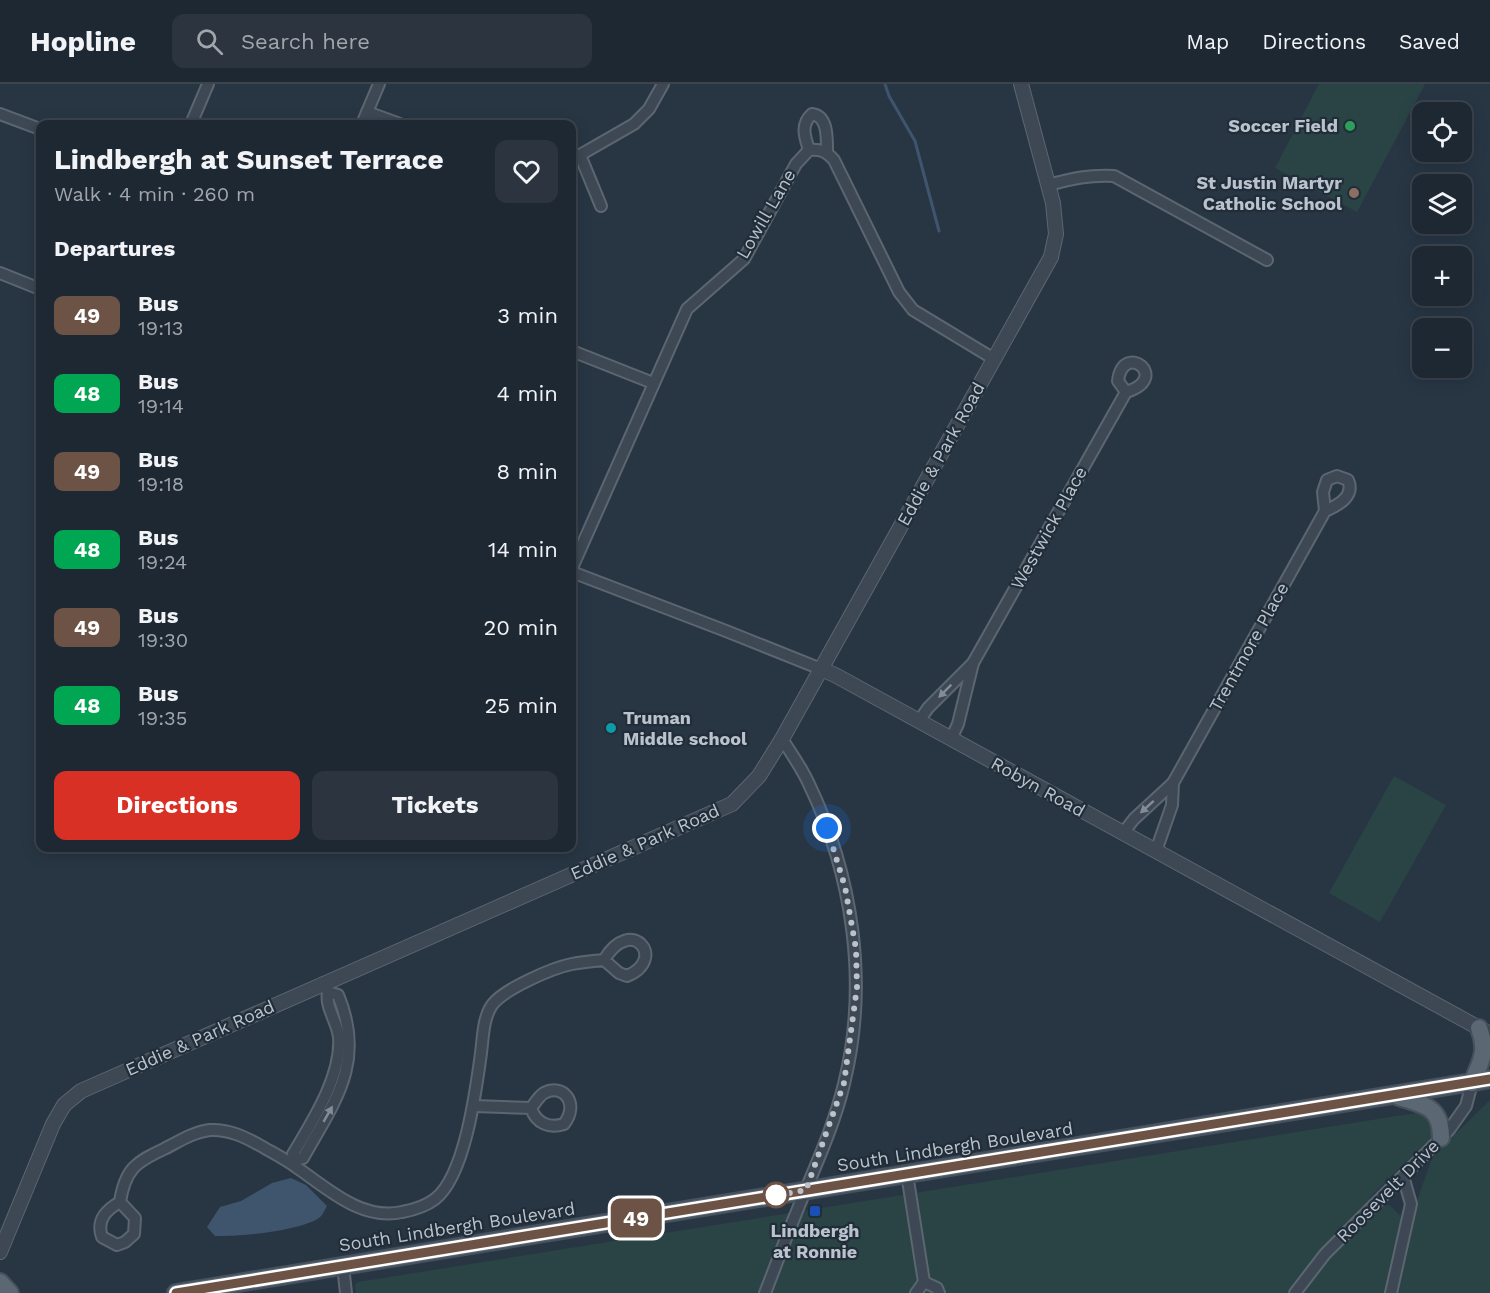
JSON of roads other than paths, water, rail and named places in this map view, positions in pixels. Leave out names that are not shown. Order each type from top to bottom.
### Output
[{"type":"main road","points":[[1472,1083],[1484,1049],[1485,1031]]},
{"type":"main road","name":"South Lindbergh Boulevard","points":[[176,1293],[1490,1079]]},
{"type":"main road","points":[[1396,1095],[1433,1110],[1441,1124],[1441,1138]]},
{"type":"main road","points":[[0,1282],[10,1293]]},
{"type":"street","points":[[193,120],[208,84]]},
{"type":"street","points":[[364,120],[379,84]]},
{"type":"street","points":[[600,206],[576,156],[634,124],[649,109],[663,84]]},
{"type":"street","name":"Eddie & Park Road","points":[[0,1252],[53,1124],[64,1105],[81,1090],[326,987],[732,804],[759,776],[782,740],[1051,257],[1056,234],[1053,203],[1021,84]]},
{"type":"street","points":[[367,112],[389,120]]},
{"type":"street","points":[[0,114],[36,128]]},
{"type":"street","points":[[809,150],[804,130],[805,122],[812,114],[819,115],[822,118],[827,139],[827,152],[834,160],[898,292],[913,310],[994,360]]},
{"type":"street","name":"Lowill Lane","points":[[576,561],[652,383],[687,309],[744,259],[796,164],[809,150],[819,149],[827,152]]},
{"type":"street","points":[[1049,185],[1074,177],[1114,176],[1267,260]]},
{"type":"street","points":[[0,273],[36,287]]},
{"type":"street","points":[[576,353],[652,383]]},
{"type":"street","name":"Westwick Place","points":[[919,721],[928,708],[973,663],[1126,392]]},
{"type":"street","name":"Trentmore Place","points":[[1123,833],[1134,819],[1173,783],[1325,510]]},
{"type":"street","name":"Robyn Road","points":[[576,572],[835,675],[1485,1031]]},
{"type":"street","name":"Westwick Place","points":[[951,739],[958,724],[973,663]]},
{"type":"street","points":[[765,1293],[806,1190],[844,1083],[857,987],[856,949],[845,887],[827,828],[808,781],[782,740]]},
{"type":"street","name":"Trentmore Place","points":[[1156,851],[1172,805],[1173,783]]},
{"type":"street","points":[[120,1202],[128,1176],[139,1161],[198,1132],[220,1131],[239,1134],[294,1162],[349,1203],[362,1209],[376,1213],[400,1213],[423,1206],[436,1198],[444,1189],[457,1162],[474,1106],[484,1025],[491,1006],[504,993],[532,979],[570,964],[604,960]]},
{"type":"street","points":[[294,1162],[303,1158],[330,1110],[348,1068],[350,1037],[345,1012],[338,995],[326,987]]},
{"type":"street","name":"Roosevelt Drive","points":[[1295,1293],[1325,1254],[1441,1138],[1466,1106],[1472,1083]]},
{"type":"street","points":[[474,1106],[531,1108]]},
{"type":"street","points":[[907,1174],[924,1282],[916,1293]]},
{"type":"street","points":[[1391,1293],[1411,1204],[1403,1176]]},
{"type":"street","points":[[343,1266],[346,1293]]},
{"type":"street","points":[[924,1282],[937,1288],[939,1293]]},
{"type":"water","points":[[291,1178],[306,1185],[327,1206],[319,1218],[310,1223],[284,1230],[239,1235],[215,1236],[207,1227],[220,1207],[241,1201],[272,1183]]},
{"type":"waterway","points":[[885,84],[889,96],[915,141],[939,231]]},
{"type":"place","name":"Soccer Field","points":[[1350,126]]},
{"type":"place","name":"St Justin Martyr Catholic School","points":[[1354,193]]},
{"type":"place","name":"Truman Middle school","points":[[611,728]]},
{"type":"place","name":"Lindbergh at Ronnie","points":[[815,1211]]}]
